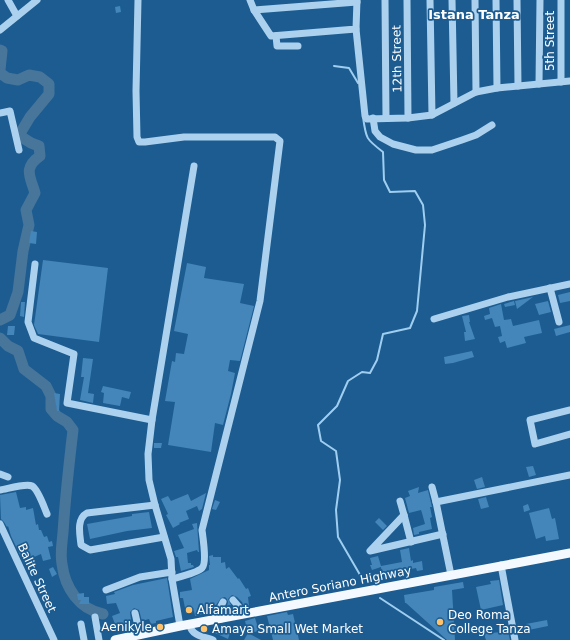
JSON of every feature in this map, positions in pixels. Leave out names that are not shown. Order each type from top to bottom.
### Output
[{"type":"main road","name":"Antero Soriano Highway","points":[[115,640],[180,626],[192,633],[221,619],[570,553]]},
{"type":"street","points":[[8,0],[17,16]]},
{"type":"street","points":[[106,590],[140,577],[172,576],[198,570],[202,568],[204,564],[202,530],[260,301],[280,141],[276,137],[184,137],[139,142],[137,136],[136,91],[138,0]]},
{"type":"street","points":[[250,0],[254,10],[273,36],[277,46],[298,46]]},
{"type":"street","points":[[385,0],[386,118]]},
{"type":"street","name":"12th Street","points":[[407,0],[408,118]]},
{"type":"street","points":[[430,0],[432,115]]},
{"type":"street","points":[[452,0],[454,103]]},
{"type":"street","points":[[475,0],[476,92]]},
{"type":"street","points":[[496,0],[497,88]]},
{"type":"street","points":[[517,0],[518,86]]},
{"type":"street","points":[[539,84],[540,0]]},
{"type":"street","name":"5th Street","points":[[561,82],[562,0]]},
{"type":"street","points":[[0,30],[35,1]]},
{"type":"street","points":[[254,10],[357,1],[356,29],[367,119],[408,118],[432,115],[476,92],[497,88],[570,82]]},
{"type":"street","points":[[273,36],[356,29]]},
{"type":"street","points":[[0,113],[10,111],[19,150]]},
{"type":"street","points":[[373,118],[375,131],[380,137],[393,144],[416,150],[432,150],[476,135],[492,125]]},
{"type":"street","points":[[180,626],[172,576],[171,559],[149,480],[148,454],[152,420],[194,166]]},
{"type":"street","points":[[35,264],[28,322],[34,338],[74,354],[67,403],[152,420]]},
{"type":"street","points":[[434,319],[508,297],[570,284]]},
{"type":"street","points":[[550,288],[559,322]]},
{"type":"street","points":[[570,410],[530,420],[535,444],[570,434]]},
{"type":"street","points":[[0,474],[8,477]]},
{"type":"street","points":[[436,502],[570,475]]},
{"type":"street","points":[[0,490],[27,485],[32,486],[36,490],[47,514]]},
{"type":"street","points":[[432,487],[451,575]]},
{"type":"street","points":[[400,501],[410,542]]},
{"type":"street","points":[[155,505],[86,513],[82,516],[80,522],[81,545],[90,550],[164,537]]},
{"type":"street","points":[[404,515],[370,551],[443,534]]},
{"type":"street","name":"Balite Street","points":[[0,524],[54,640]]},
{"type":"street","points":[[501,565],[515,640]]},
{"type":"street","points":[[233,600],[239,607],[241,615]]},
{"type":"street","points":[[221,619],[219,610],[223,602]]},
{"type":"street","points":[[135,613],[140,635]]},
{"type":"street","points":[[95,617],[98,640]]},
{"type":"street","points":[[81,624],[84,640]]},
{"type":"street","points":[[192,633],[213,640]]},
{"type":"building","points":[[120,6],[121,12],[116,13],[115,7]]},
{"type":"building","points":[[31,231],[37,232],[36,244],[29,243]]},
{"type":"building","points":[[43,260],[108,268],[99,342],[38,334],[34,325]]},
{"type":"building","points":[[187,263],[206,267],[204,278],[244,284],[240,303],[254,306],[240,361],[230,360],[228,371],[235,373],[231,394],[223,425],[215,423],[211,452],[168,445],[175,402],[165,401],[172,361],[175,362],[176,353],[184,354],[188,334],[174,331]]},
{"type":"building","points":[[570,292],[570,301],[560,303],[558,295]]},
{"type":"building","points":[[533,297],[517,309],[515,301]]},
{"type":"building","points":[[514,301],[515,305],[505,307],[504,304]]},
{"type":"building","points":[[548,301],[551,312],[539,315],[535,304]]},
{"type":"building","points":[[21,302],[25,302],[24,317],[20,316]]},
{"type":"building","points":[[501,304],[504,320],[511,319],[513,326],[539,320],[542,333],[524,337],[526,343],[507,348],[505,341],[500,343],[498,337],[502,336],[500,326],[495,327],[492,318],[485,320],[484,316],[490,314],[489,308]]},
{"type":"building","points":[[469,315],[469,322],[475,339],[465,341],[464,332],[466,332],[462,316]]},
{"type":"building","points":[[570,325],[570,332],[556,336],[554,329]]},
{"type":"building","points":[[8,326],[15,326],[14,335],[7,335]]},
{"type":"building","points":[[472,351],[474,357],[445,364],[444,357]]},
{"type":"building","points":[[83,358],[93,359],[88,393],[94,394],[93,403],[80,400],[84,377],[81,377]]},
{"type":"building","points":[[103,386],[131,392],[129,399],[122,397],[120,406],[103,403],[104,393],[101,392]]},
{"type":"building","points":[[54,393],[60,394],[59,411],[57,411]]},
{"type":"building","points":[[154,443],[162,443],[161,448],[154,448]]},
{"type":"building","points":[[533,466],[536,475],[529,477],[526,467]]},
{"type":"building","points":[[482,477],[485,487],[477,489],[474,480]]},
{"type":"building","points":[[419,487],[418,493],[428,490],[432,507],[430,507],[432,517],[430,518],[432,529],[419,532],[419,534],[414,535],[413,528],[425,524],[421,510],[409,513],[405,498],[410,496],[408,491]]},
{"type":"building","points":[[16,492],[20,508],[26,507],[26,510],[33,508],[36,525],[38,524],[39,530],[41,530],[44,537],[47,536],[49,542],[52,541],[53,546],[48,547],[51,559],[43,561],[41,554],[25,561],[23,557],[21,557],[8,526],[7,527],[1,519],[0,495]]},
{"type":"building","points":[[206,493],[202,509],[199,511],[197,506],[186,511],[189,519],[179,523],[180,524],[173,528],[166,515],[168,514],[161,499],[168,496],[171,501],[188,494],[191,501]]},
{"type":"building","points":[[486,497],[489,507],[481,509],[478,499]]},
{"type":"building","points":[[215,500],[220,502],[216,510],[212,509]]},
{"type":"building","points":[[528,504],[530,510],[524,512],[523,506]]},
{"type":"building","points":[[549,508],[552,519],[555,518],[559,539],[546,541],[545,536],[536,539],[529,513]]},
{"type":"building","points":[[149,512],[152,528],[127,531],[90,539],[87,524],[132,516],[132,514]]},
{"type":"building","points":[[379,518],[387,526],[383,530],[375,522]]},
{"type":"building","points":[[197,523],[199,552],[197,550],[187,553],[188,563],[191,563],[194,567],[181,571],[178,557],[176,557],[174,551],[184,548],[178,535],[194,529],[192,524]]},
{"type":"building","points":[[409,548],[411,561],[413,560],[413,563],[422,561],[423,570],[417,571],[416,568],[382,575],[381,567],[372,570],[370,558],[378,556],[381,566],[402,562],[400,550]]},
{"type":"building","points":[[213,555],[213,557],[221,557],[221,563],[225,562],[226,569],[229,567],[246,589],[248,588],[251,596],[248,597],[249,606],[244,607],[242,602],[237,597],[232,595],[228,599],[231,605],[227,606],[228,602],[225,597],[221,598],[216,605],[214,605],[214,611],[195,616],[194,611],[186,613],[183,598],[180,598],[180,592],[192,590],[190,579],[209,570],[209,556]]},
{"type":"building","points":[[53,567],[57,574],[52,577],[49,569]]},
{"type":"building","points":[[167,578],[173,617],[156,621],[156,623],[151,624],[149,619],[142,621],[139,610],[134,608],[130,612],[132,627],[128,628],[127,624],[116,627],[112,616],[120,613],[116,603],[107,604],[106,596],[115,594],[114,592],[133,585]]},
{"type":"building","points":[[499,580],[503,605],[481,610],[476,587],[491,584],[490,581]]},
{"type":"building","name":"Deo Roma College Tanza","points":[[463,582],[464,588],[452,590],[455,640],[447,640],[405,603],[404,595],[434,590],[434,587]]},
{"type":"building","points":[[84,593],[84,597],[89,597],[89,604],[79,604],[81,600],[78,600],[77,594]]},
{"type":"building","points":[[287,612],[288,615],[293,614],[299,640],[273,640],[267,616]]},
{"type":"building","points":[[255,618],[259,631],[248,633],[245,621]]},
{"type":"building","points":[[547,620],[548,626],[519,632],[518,628],[527,626],[526,624]]},
{"type":"building","points":[[224,625],[230,628],[228,639],[215,633],[218,628],[222,630]]},
{"type":"building","points":[[508,631],[510,640],[486,640],[484,634]]},
{"type":"building","points":[[248,633],[261,640],[244,640]]},
{"type":"waterway","points":[[0,50],[2,51],[0,70]]},
{"type":"waterway","points":[[334,66],[349,68],[358,83]]},
{"type":"waterway","points":[[0,73],[7,78],[18,80],[29,75],[40,77],[49,84],[49,94],[30,117],[20,136],[39,146],[40,156],[31,164],[29,173],[35,193],[26,210],[29,225],[23,251],[18,292],[10,315],[0,320]]},
{"type":"waterway","points":[[363,117],[368,138],[383,152],[384,180],[390,192],[415,191],[423,205],[425,225],[417,311],[410,328],[383,334],[377,360],[370,373],[362,372],[348,381],[337,406],[318,425],[321,441],[336,451],[340,480],[336,510],[338,537],[363,580]]},
{"type":"waterway","points":[[0,338],[8,346],[18,351],[24,369],[46,386],[51,396],[51,409],[57,416],[67,422],[73,430],[61,548],[62,564],[66,581],[75,596],[87,607],[103,614]]},
{"type":"waterway","points":[[380,598],[444,640]]},
{"type":"place","name":"Alfamart","points":[[189,610]]},
{"type":"place","name":"Deo Roma College Tanza","points":[[440,622]]},
{"type":"place","name":"Aenikyle","points":[[160,627]]},
{"type":"place","name":"Amaya Small Wet Market","points":[[204,629]]},
{"type":"district","name":"Istana Tanza","points":[[474,14]]}]
